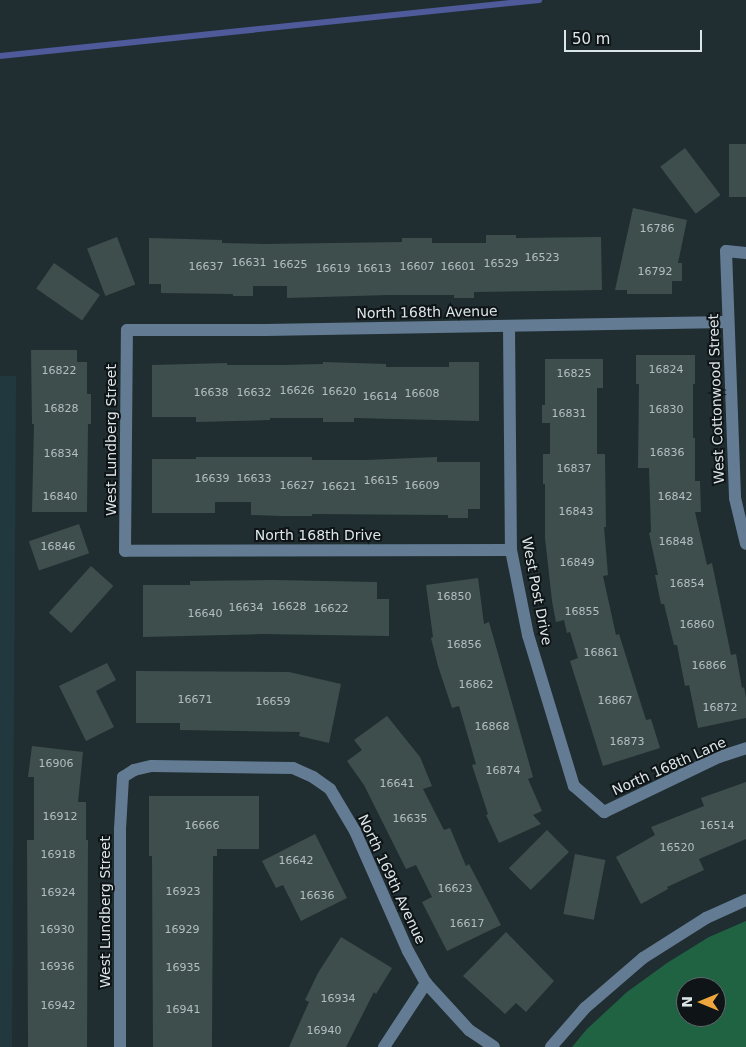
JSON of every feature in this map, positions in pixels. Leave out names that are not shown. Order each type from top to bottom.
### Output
[{"type":"street","name":"West Cottonwood Street","points":[[746,253],[726,251],[727,322],[735,498],[746,544]]},
{"type":"street","name":"North 168th Avenue","points":[[126,330],[727,322]]},
{"type":"street","name":"West Post Drive","points":[[510,326],[511,550],[528,635],[574,786],[604,812]]},
{"type":"street","name":"West Lundberg Street","points":[[125,551],[126,330]]},
{"type":"street","name":"North 168th Drive","points":[[125,551],[511,550]]},
{"type":"street","name":"North 168th Lane","points":[[604,812],[718,758],[746,748]]},
{"type":"street","name":"North 169th Avenue","points":[[123,777],[134,770],[152,766],[293,768],[313,777],[330,789],[355,831],[408,951],[426,983],[469,1030],[494,1047]]},
{"type":"street","name":"West Lundberg Street","points":[[120,1047],[120,829],[123,777]]},
{"type":"street","points":[[551,1047],[585,1008],[643,958],[706,918],[746,900]]},
{"type":"street","points":[[384,1047],[426,983]]},
{"type":"shaded area","points":[[0,376],[16,376],[12,1047],[0,1047]]},
{"type":"green space","points":[[746,921],[746,1047],[572,1047],[587,1029],[627,992],[667,963],[709,937]]},
{"type":"building","points":[[729,144],[746,144],[746,197],[729,197]]},
{"type":"building","points":[[685,148],[721,195],[696,214],[660,167]]},
{"type":"building","points":[[633,208],[687,220],[678,263],[682,263],[682,281],[672,281],[672,294],[627,294],[627,290],[615,290]]},
{"type":"building","points":[[486,235],[516,235],[516,238],[601,237],[602,290],[474,292],[474,298],[454,298],[454,295],[389,295],[287,298],[287,286],[253,286],[253,296],[233,296],[233,294],[161,293],[161,284],[149,284],[149,238],[222,240],[222,243],[264,244],[402,242],[402,238],[432,238],[432,243],[486,243]]},
{"type":"building","points":[[117,237],[135,285],[105,296],[87,248]]},
{"type":"building","points":[[54,263],[100,295],[82,321],[36,288]]},
{"type":"building","points":[[31,350],[77,350],[77,362],[87,362],[87,394],[91,394],[91,424],[88,424],[87,512],[32,512],[34,424],[32,424]]},
{"type":"building","points":[[636,355],[695,355],[693,438],[695,438],[695,481],[700,481],[701,512],[695,512],[707,565],[712,563],[731,655],[736,654],[742,688],[744,687],[746,698],[746,718],[698,728],[689,685],[685,686],[677,645],[674,645],[664,604],[661,604],[655,575],[658,575],[649,533],[651,532],[649,468],[638,468],[639,384],[636,384]]},
{"type":"building","points":[[545,359],[603,359],[603,388],[597,388],[597,454],[605,454],[606,527],[604,527],[608,575],[603,576],[616,635],[619,634],[646,720],[651,719],[660,748],[603,766],[570,661],[578,658],[570,632],[567,633],[564,620],[556,622],[552,601],[545,538],[545,484],[543,484],[543,454],[550,454],[550,423],[542,423],[542,405],[545,405]]},
{"type":"building","points":[[323,362],[386,364],[386,367],[449,367],[449,362],[479,362],[479,421],[354,418],[354,422],[323,422],[323,418],[270,418],[270,420],[196,422],[196,417],[152,417],[152,365],[227,363],[227,365],[282,365],[323,364]]},
{"type":"building","points":[[196,457],[312,457],[312,460],[366,460],[437,457],[437,462],[480,462],[480,509],[468,509],[468,518],[448,518],[448,515],[312,514],[312,516],[282,516],[251,515],[251,502],[215,502],[215,513],[152,513],[152,459],[196,459]]},
{"type":"building","points":[[79,524],[89,553],[39,571],[29,541]]},
{"type":"building","points":[[91,566],[113,586],[71,633],[49,613]]},
{"type":"building","points":[[478,578],[484,624],[489,622],[533,777],[528,779],[542,811],[533,815],[541,824],[499,843],[486,815],[488,814],[472,765],[476,764],[459,706],[452,708],[438,666],[431,638],[433,637],[426,585]]},
{"type":"building","points":[[190,581],[377,582],[377,599],[389,599],[389,636],[262,634],[143,637],[143,585],[190,585]]},
{"type":"building","points":[[107,663],[116,680],[96,691],[114,727],[86,741],[59,686]]},
{"type":"building","points":[[136,671],[289,672],[341,684],[329,743],[299,736],[300,732],[180,730],[180,723],[136,723]]},
{"type":"building","points":[[387,716],[420,757],[432,786],[423,789],[444,830],[450,828],[466,866],[469,864],[501,925],[447,951],[422,902],[432,897],[416,865],[406,869],[364,785],[347,761],[362,750],[354,740]]},
{"type":"building","points":[[32,746],[83,752],[78,802],[86,802],[86,840],[88,840],[87,1047],[28,1047],[27,840],[34,840],[34,777],[28,777]]},
{"type":"building","points":[[746,782],[746,839],[699,859],[704,870],[667,887],[668,889],[641,904],[616,857],[655,835],[651,827],[704,806],[701,798]]},
{"type":"building","points":[[149,796],[259,796],[259,849],[217,849],[217,856],[213,856],[212,1047],[153,1047],[152,856],[149,856]]},
{"type":"building","points":[[547,830],[569,852],[531,890],[509,868]]},
{"type":"building","points":[[315,834],[347,898],[301,921],[283,885],[276,888],[262,861]]},
{"type":"building","points":[[575,854],[605,860],[594,920],[563,914]]},
{"type":"building","points":[[506,932],[554,981],[526,1012],[516,1003],[505,1014],[463,976]]},
{"type":"building","points":[[341,937],[392,968],[376,994],[374,992],[346,1047],[289,1047],[309,1002],[305,1000],[318,973]]},
{"type":"waterway","points":[[0,56],[539,0]]}]
